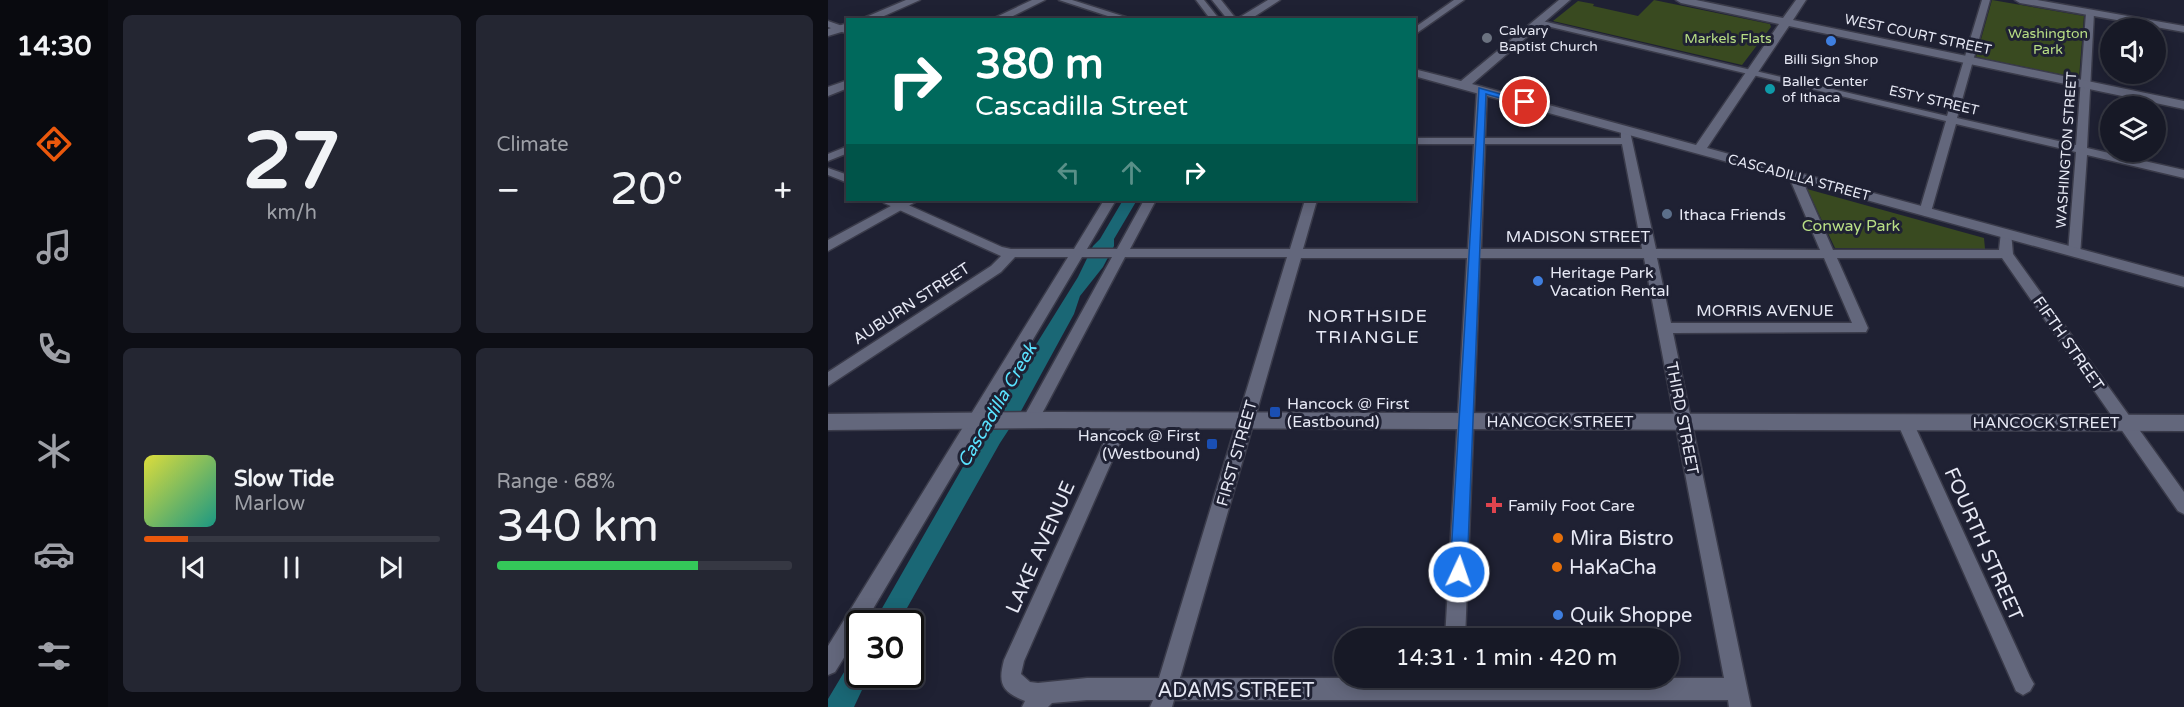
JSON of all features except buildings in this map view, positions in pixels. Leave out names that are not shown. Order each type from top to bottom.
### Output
[{"type":"street","points":[[869,18],[915,0]]},
{"type":"street","points":[[1000,18],[1040,0]]},
{"type":"street","points":[[1063,0],[1117,18]]},
{"type":"street","points":[[1200,0],[1214,18]]},
{"type":"street","points":[[1216,0],[1231,18]]},
{"type":"street","points":[[1244,18],[1275,0]]},
{"type":"street","points":[[1416,31],[1460,0]]},
{"type":"street","points":[[1463,85],[1565,0]]},
{"type":"street","name":"WEST COURT STREET","points":[[1681,0],[2184,105]]},
{"type":"street","points":[[1699,150],[1801,0]]},
{"type":"street","points":[[1925,212],[1986,0]]},
{"type":"street","points":[[2020,0],[2184,30]]},
{"type":"street","name":"WASHINGTON STREET","points":[[2075,253],[2090,13]]},
{"type":"street","name":"ESTY STREET","points":[[1538,23],[2184,174]]},
{"type":"street","points":[[828,24],[845,28]]},
{"type":"street","points":[[828,33],[845,28]]},
{"type":"street","name":"CASCADILLA STREET","points":[[1416,73],[1482,90],[1626,135],[1699,150],[2184,282]]},
{"type":"street","points":[[828,92],[846,84]]},
{"type":"street","points":[[1456,628],[1482,90]]},
{"type":"street","points":[[1416,141],[1626,135]]},
{"type":"street","name":"THIRD STREET","points":[[1626,135],[1739,698]]},
{"type":"street","points":[[828,158],[846,150]]},
{"type":"street","points":[[828,171],[846,179]]},
{"type":"street","points":[[1795,177],[1828,253]]},
{"type":"street","points":[[828,665],[981,421],[1109,201]]},
{"type":"street","points":[[1025,420],[1116,254],[1149,201]]},
{"type":"street","name":"FIRST STREET","points":[[1164,698],[1311,201]]},
{"type":"street","points":[[828,246],[900,202]]},
{"type":"street","name":"MADISON STREET","points":[[900,202],[999,251],[1011,253],[2006,254]]},
{"type":"street","points":[[2006,235],[2006,254]]},
{"type":"street","name":"AUBURN STREET","points":[[828,380],[996,269],[1011,253]]},
{"type":"street","name":"MORRIS AVENUE","points":[[1665,328],[1861,328],[1828,253]]},
{"type":"street","name":"FIFTH STREET","points":[[2006,254],[2184,506]]},
{"type":"street","name":"LAKE AVENUE","points":[[1034,697],[1011,678],[1014,660],[1122,420]]},
{"type":"street","name":"HANCOCK STREET","points":[[828,422],[1466,420],[2184,423]]},
{"type":"street","name":"FOURTH STREET","points":[[1905,422],[2023,684]]},
{"type":"street","name":"ADAMS STREET","points":[[1034,697],[1075,689],[1164,698],[1357,688]]},
{"type":"street","name":"ADAMS STREET","points":[[1548,688],[1739,698]]},
{"type":"green space","name":"Markels Flats","points":[[1654,0],[1770,24],[1771,27],[1742,65],[1553,21],[1578,1],[1638,16]]},
{"type":"green space","name":"Washington Park","points":[[1992,0],[2084,16],[2079,78],[1976,57]]},
{"type":"green space","name":"Conway Park","points":[[1807,189],[1984,238],[1985,249],[1835,248]]},
{"type":"water","points":[[1122,201],[1136,201],[1114,239],[1114,246],[1103,267],[1080,296],[1074,314],[1021,411],[1000,443],[906,610],[881,610],[996,409],[1078,277],[1093,246],[1100,239]]},
{"type":"water","points":[[846,669],[846,688],[863,688],[854,707],[828,707],[828,699]]},
{"type":"place","name":"Calvary Baptist Church","points":[[1487,38]]},
{"type":"place","name":"Billi Sign Shop","points":[[1831,41]]},
{"type":"place","name":"Ballet Center of Ithaca","points":[[1770,89]]},
{"type":"place","name":"Ithaca Friends","points":[[1667,214]]},
{"type":"place","name":"Heritage Park Vacation Rental","points":[[1538,281]]},
{"type":"place","name":"Hancock @ First (Eastbound)","points":[[1275,412]]},
{"type":"place","name":"Hancock @ First (Westbound)","points":[[1212,444]]},
{"type":"place","name":"Family Foot Care","points":[[1494,505]]},
{"type":"place","name":"Mira Bistro","points":[[1558,538]]},
{"type":"place","name":"HaKaCha","points":[[1557,567]]},
{"type":"place","name":"Quik Shoppe","points":[[1558,615]]},
{"type":"district","name":"NORTHSIDE TRIANGLE","points":[[1368,326]]},
{"type":"route","points":[[1459,572],[1482,90],[1525,102]]},
{"type":"water label","name":"Cascadilla Creek","points":[[997,405]]}]
